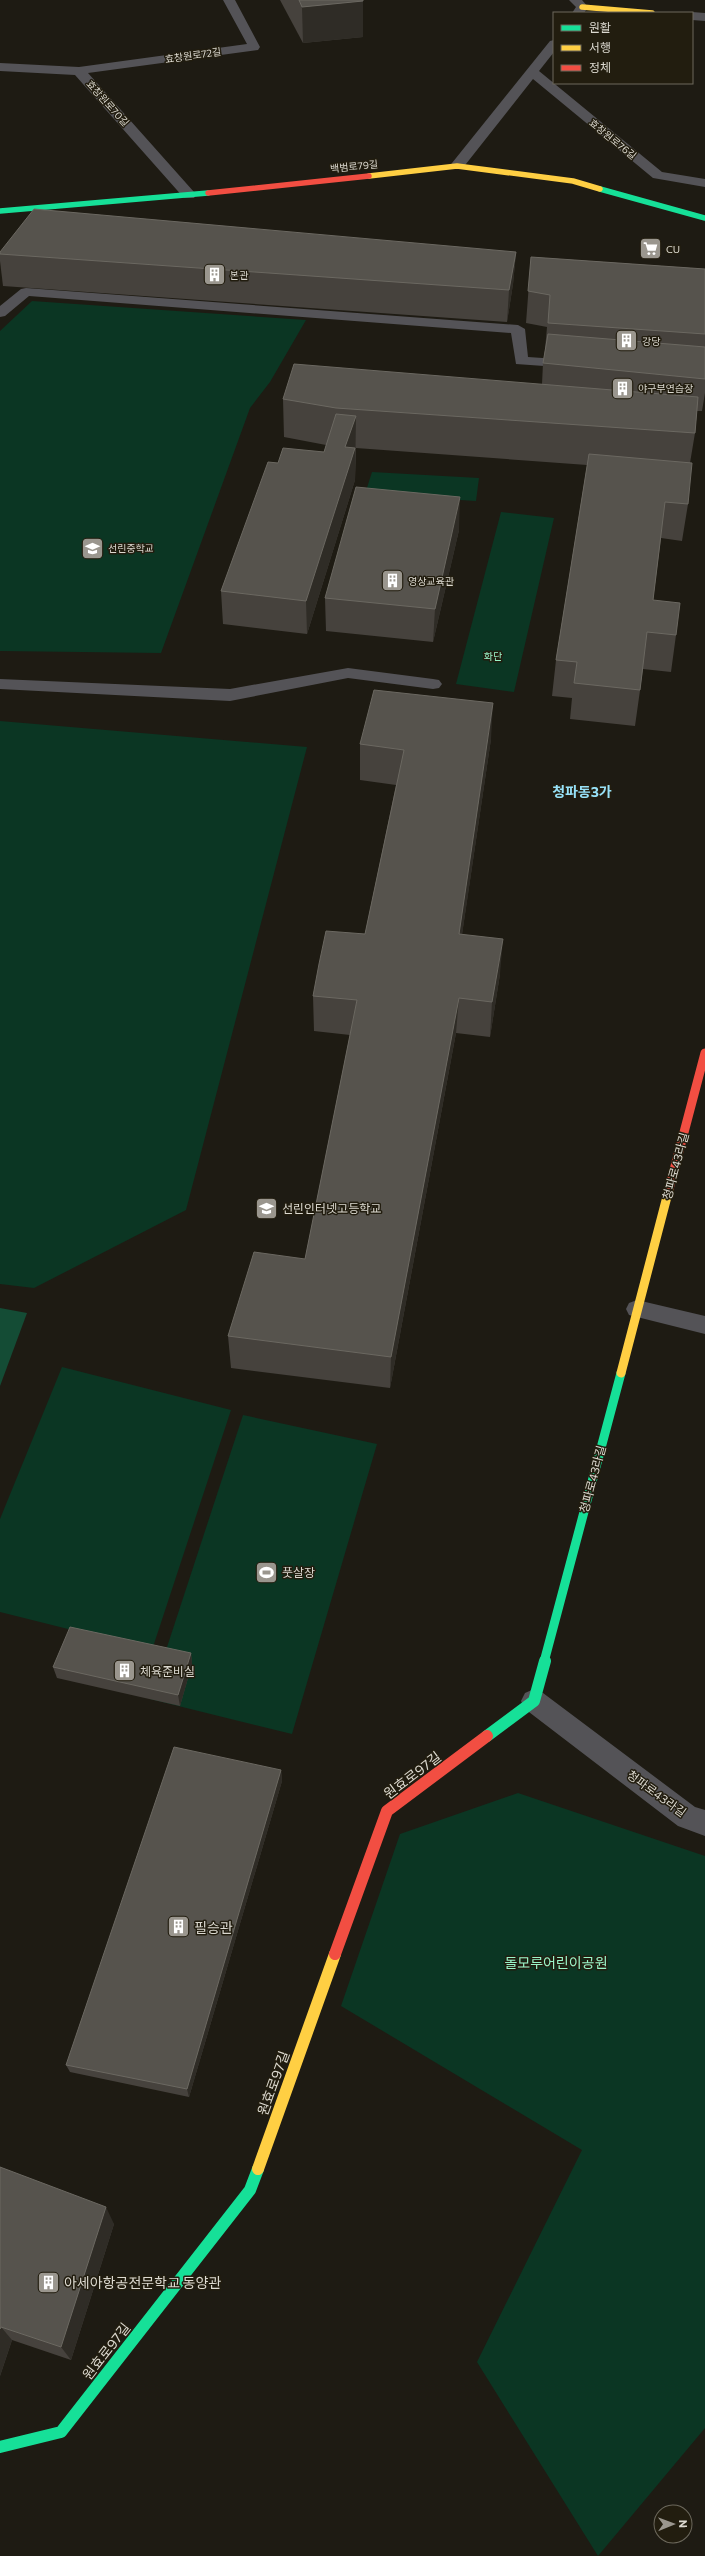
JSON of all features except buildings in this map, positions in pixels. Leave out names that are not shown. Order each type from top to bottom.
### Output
[{"type":"street","name":"효창원로72길","points":[[79,71],[254,46],[229,0]]},
{"type":"street","points":[[578,7],[592,0]]},
{"type":"street","points":[[578,7],[640,12]]},
{"type":"street","points":[[693,16],[705,17]]},
{"type":"street","points":[[457,166],[553,45]]},
{"type":"street","name":"효창원로70길","points":[[0,67],[79,71],[189,194]]},
{"type":"street","name":"효창원로76길","points":[[532,72],[658,175],[705,183]]},
{"type":"street","name":"백범로79길","points":[[0,211],[189,194],[457,166],[573,181],[705,218]]},
{"type":"street","points":[[0,313],[26,292],[518,329],[521,361],[590,366]]},
{"type":"street","points":[[0,684],[230,695],[348,673],[433,684]]},
{"type":"street","name":"청파로43라길","points":[[705,1052],[534,1701],[687,1817],[705,1823]]},
{"type":"street","points":[[637,1309],[705,1326]]},
{"type":"street","name":"원효로97길","points":[[0,2446],[61,2432],[250,2190],[387,1811],[534,1701]]},
{"type":"green space","points":[[32,301],[306,320],[270,382],[250,408],[161,653],[0,651],[0,331]]},
{"type":"green space","points":[[372,472],[479,478],[476,501],[365,494]]},
{"type":"green space","name":"화단","points":[[501,512],[554,518],[514,692],[456,684]]},
{"type":"green space","points":[[0,721],[307,747],[186,1210],[34,1288],[0,1284]]},
{"type":"green space","points":[[0,1308],[27,1313],[0,1386]]},
{"type":"green space","points":[[62,1367],[231,1410],[152,1650],[0,1612],[0,1519]]},
{"type":"green space","name":"풋살장","points":[[243,1415],[377,1444],[292,1734],[150,1699]]},
{"type":"green space","name":"돌모루어린이공원","points":[[518,1793],[705,1856],[705,2428],[598,2556],[477,2362],[582,2150],[341,2006],[400,1834]]},
{"type":"traffic: fast","points":[[600,189],[705,218]]},
{"type":"traffic: fast","points":[[0,211],[208,193]]},
{"type":"traffic: fast","points":[[487,1736],[534,1701],[621,1373]]},
{"type":"traffic: fast","points":[[0,2447],[61,2432],[250,2190],[258,2169]]},
{"type":"traffic: slow","points":[[582,7],[640,12]]},
{"type":"traffic: slow","points":[[369,176],[457,166],[573,181],[600,189]]},
{"type":"traffic: slow","points":[[621,1373],[669,1189]]},
{"type":"traffic: slow","points":[[258,2169],[335,1954]]},
{"type":"traffic: jam","points":[[208,193],[369,176]]},
{"type":"traffic: jam","points":[[669,1189],[705,1053]]},
{"type":"traffic: jam","points":[[335,1954],[387,1811],[487,1736]]},
{"type":"place","name":"CU","points":[[650,249]]},
{"type":"place","name":"본관","points":[[215,275]]},
{"type":"place","name":"강당","points":[[626,341]]},
{"type":"place","name":"야구부연습장","points":[[623,388]]},
{"type":"place","name":"선린중학교","points":[[92,548]]},
{"type":"place","name":"영상교육관","points":[[393,581]]},
{"type":"place","name":"선린인터넷고등학교","points":[[267,1208]]},
{"type":"place","name":"풋살장","points":[[266,1572]]},
{"type":"place","name":"체육준비실","points":[[125,1671]]},
{"type":"place","name":"필승관","points":[[179,1927]]},
{"type":"place","name":"아세아항공전문학교 동양관","points":[[48,2282]]},
{"type":"district","name":"청파동3가","points":[[582,791]]}]
